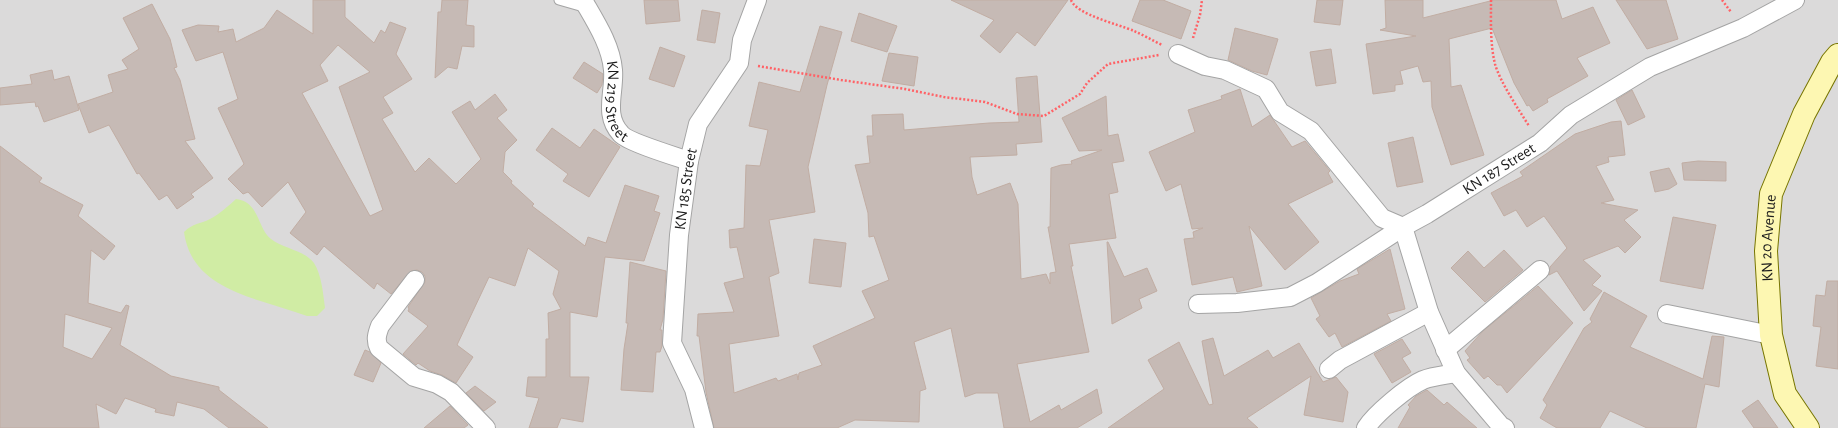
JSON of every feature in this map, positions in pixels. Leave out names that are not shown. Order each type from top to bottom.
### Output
[{"type":"main road","name":"KN 20 Avenue","points":[[1808,428],[1785,394],[1771,335],[1766,251],[1771,194],[1804,114],[1832,62],[1838,55]]},
{"type":"street","name":"KN 185 Street","points":[[704,428],[694,389],[672,343],[679,235],[689,161],[698,124],[739,63],[742,40],[757,0]]},
{"type":"street","name":"KN 187 Street","points":[[1198,304],[1237,303],[1290,298],[1318,283],[1403,227],[1427,214],[1540,143],[1571,115],[1650,67],[1743,28],[1795,0]]},
{"type":"street","name":"KN 219 Street","points":[[586,4],[602,32],[613,70],[610,106],[613,122],[622,136],[689,161]]},
{"type":"street","points":[[1178,54],[1205,66],[1225,70],[1266,89],[1280,112],[1311,131],[1382,218],[1403,227],[1429,312],[1456,373],[1501,426],[1505,428]]},
{"type":"street","points":[[1445,350],[1540,270]]},
{"type":"street","points":[[415,280],[380,326],[376,334],[376,342],[379,348],[414,377],[437,384],[451,392],[486,428]]},
{"type":"street","points":[[1329,370],[1340,360],[1429,312]]},
{"type":"street","points":[[1667,314],[1771,335]]},
{"type":"street","points":[[1366,428],[1370,422],[1395,400],[1423,380],[1456,373]]},
{"type":"lane","points":[[559,0],[586,4]]},
{"type":"path","points":[[1071,0],[1073,5],[1084,12],[1134,31],[1178,54]]},
{"type":"path","points":[[739,63],[797,71],[944,97],[985,102],[1016,114],[1044,116],[1056,107],[1080,94],[1087,83],[1108,64],[1150,56],[1189,53],[1200,14],[1202,0]]},
{"type":"path","points":[[1491,0],[1491,33],[1495,65],[1510,96],[1540,143]]},
{"type":"shaded area","points":[[0,0],[1838,0],[1838,428],[0,428]]},
{"type":"green space","points":[[236,199],[244,201],[250,205],[266,234],[271,239],[305,255],[314,263],[317,268],[323,291],[325,308],[317,316],[307,316],[231,290],[214,280],[200,268],[190,252],[184,232],[194,225],[214,217]]},
{"type":"building","points":[[313,0],[345,0],[345,17],[374,43],[381,30],[385,33],[390,22],[406,28],[396,54],[412,79],[383,97],[393,113],[382,119],[415,172],[429,158],[456,184],[481,159],[452,112],[470,101],[475,110],[495,94],[507,110],[497,118],[517,140],[505,152],[503,172],[512,181],[511,183],[534,204],[532,206],[585,246],[588,237],[606,243],[625,185],[659,196],[654,211],[660,213],[644,261],[605,257],[597,317],[570,312],[570,377],[589,377],[583,422],[561,418],[557,428],[529,428],[539,398],[526,396],[528,377],[546,377],[546,339],[549,339],[548,313],[561,309],[553,294],[559,271],[528,248],[515,286],[489,277],[457,345],[473,357],[456,383],[442,375],[430,371],[418,363],[416,365],[403,354],[428,326],[408,311],[408,307],[425,282],[425,276],[422,272],[417,270],[411,271],[391,294],[377,283],[374,289],[324,246],[317,255],[290,233],[306,212],[288,182],[262,207],[248,192],[243,194],[228,179],[244,164],[218,108],[238,99],[223,52],[196,61],[182,30],[198,25],[219,26],[218,32],[233,29],[236,42],[264,28],[277,10],[313,34]],"holes":[[[338,45],[370,72],[339,87],[383,210],[370,216],[302,93],[328,81],[320,65]]]},
{"type":"building","points":[[442,0],[468,0],[466,25],[474,26],[474,47],[462,46],[457,69],[448,67],[435,78],[438,12],[441,12]]},
{"type":"building","points":[[644,0],[678,0],[680,21],[646,24]]},
{"type":"building","points":[[951,0],[1068,0],[1035,46],[1017,32],[1000,53],[980,36],[994,20]]},
{"type":"building","points":[[1140,0],[1163,0],[1191,11],[1181,39],[1132,21]]},
{"type":"building","points":[[1317,0],[1343,0],[1340,25],[1314,22]]},
{"type":"building","points":[[1385,0],[1423,0],[1423,18],[1494,0],[1556,0],[1562,19],[1593,7],[1610,43],[1577,58],[1588,76],[1547,99],[1548,102],[1533,111],[1529,105],[1527,106],[1514,83],[1492,28],[1449,39],[1451,87],[1461,85],[1484,155],[1451,165],[1432,107],[1431,81],[1423,82],[1418,66],[1400,71],[1403,84],[1395,85],[1395,91],[1373,94],[1366,44],[1416,36],[1380,30],[1386,28]]},
{"type":"building","points":[[1616,0],[1666,0],[1678,39],[1647,49]]},
{"type":"building","points":[[152,4],[170,39],[177,67],[174,68],[180,80],[195,139],[185,141],[213,178],[191,194],[194,197],[177,209],[167,195],[159,200],[139,173],[137,174],[109,125],[89,133],[78,104],[113,92],[108,75],[128,69],[122,60],[139,49],[123,18]]},
{"type":"building","points":[[702,10],[720,13],[715,43],[697,40]]},
{"type":"building","points":[[859,13],[897,26],[887,52],[851,41]]},
{"type":"building","points":[[820,26],[842,32],[827,85],[808,167],[815,212],[769,220],[779,273],[769,277],[779,336],[729,344],[734,393],[776,378],[778,381],[797,374],[798,380],[799,373],[822,365],[813,346],[875,318],[862,291],[889,280],[874,236],[869,237],[868,213],[855,165],[870,163],[867,136],[873,136],[872,115],[903,114],[904,130],[1019,122],[1016,78],[1037,76],[1042,142],[1016,144],[1017,155],[970,157],[972,177],[977,195],[1010,183],[1018,204],[1021,279],[1046,274],[1050,284],[1050,273],[1056,272],[1048,227],[1050,227],[1051,168],[1072,164],[1071,161],[1102,150],[1079,151],[1062,118],[1106,96],[1108,136],[1118,134],[1124,161],[1112,163],[1118,192],[1109,194],[1116,238],[1069,244],[1073,266],[1071,266],[1089,352],[1017,364],[1030,422],[1059,405],[1061,410],[1097,389],[1102,413],[1077,428],[1004,428],[998,393],[976,393],[965,397],[951,328],[914,342],[926,389],[920,391],[919,422],[855,420],[837,428],[714,428],[706,392],[699,336],[697,336],[698,314],[734,312],[724,283],[744,278],[737,247],[730,248],[729,230],[744,228],[746,165],[760,166],[768,130],[749,126],[759,82],[800,92]]},
{"type":"building","points":[[1235,28],[1278,39],[1267,75],[1252,71],[1228,60]]},
{"type":"building","points":[[660,47],[685,56],[674,87],[649,79]]},
{"type":"building","points":[[1331,49],[1336,83],[1316,86],[1310,52]]},
{"type":"building","points":[[889,53],[918,57],[914,86],[882,81]]},
{"type":"building","points":[[584,62],[603,74],[602,85],[597,93],[573,78]]},
{"type":"building","points":[[52,70],[54,80],[69,76],[79,110],[44,122],[35,102],[0,105],[0,88],[32,84],[30,75]]},
{"type":"building","points":[[1240,89],[1252,127],[1270,115],[1292,147],[1305,141],[1330,171],[1328,173],[1333,182],[1288,204],[1319,242],[1285,270],[1249,226],[1262,286],[1237,292],[1233,277],[1192,285],[1184,239],[1194,238],[1193,232],[1203,228],[1192,229],[1181,184],[1166,191],[1149,152],[1195,132],[1188,110],[1222,99],[1221,96]]},
{"type":"building","points":[[1632,90],[1645,117],[1628,125],[1616,100]]},
{"type":"building","points":[[1621,121],[1625,155],[1608,157],[1609,162],[1596,166],[1614,200],[1601,203],[1638,210],[1624,220],[1641,237],[1625,253],[1618,246],[1583,260],[1601,276],[1592,285],[1602,291],[1584,311],[1557,271],[1549,275],[1550,267],[1567,248],[1544,216],[1527,227],[1516,210],[1504,216],[1491,193],[1523,176],[1520,172],[1575,134],[1611,122]]},
{"type":"building","points":[[552,128],[580,148],[594,129],[620,147],[589,197],[563,181],[568,174],[536,150]]},
{"type":"building","points":[[1413,137],[1423,182],[1397,187],[1388,143]]},
{"type":"building","points":[[0,146],[42,178],[39,182],[83,205],[78,216],[115,246],[104,260],[91,250],[88,303],[121,313],[126,305],[129,306],[120,345],[171,376],[219,387],[219,390],[268,428],[229,428],[204,409],[177,402],[174,416],[155,412],[156,409],[125,398],[116,414],[96,404],[99,428],[0,428]],"holes":[[[65,314],[112,328],[92,359],[63,347]]]},
{"type":"building","points":[[1698,161],[1726,162],[1726,181],[1684,180],[1682,163]]},
{"type":"building","points":[[1669,168],[1677,184],[1669,189],[1655,192],[1650,172]]},
{"type":"building","points":[[1673,217],[1716,225],[1703,289],[1660,281]]},
{"type":"building","points":[[814,239],[846,243],[841,287],[809,283]]},
{"type":"building","points":[[1107,242],[1124,277],[1147,268],[1157,291],[1139,299],[1142,308],[1112,324]]},
{"type":"building","points":[[1390,249],[1405,309],[1387,314],[1391,321],[1342,347],[1335,333],[1329,337],[1316,319],[1320,316],[1311,298],[1340,281],[1359,274],[1357,269]]},
{"type":"building","points":[[1504,250],[1523,270],[1485,302],[1451,268],[1468,251],[1484,268]]},
{"type":"building","points":[[630,262],[666,271],[663,319],[660,330],[662,330],[662,346],[660,352],[656,352],[653,392],[621,390],[624,349],[628,323],[626,323]]},
{"type":"building","points":[[1827,281],[1838,281],[1838,369],[1816,366],[1821,327],[1813,326],[1816,295],[1825,296]]},
{"type":"building","points":[[1538,286],[1573,323],[1507,393],[1501,385],[1497,385],[1488,376],[1484,379],[1467,360],[1470,358],[1465,351],[1483,331]]},
{"type":"building","points":[[1604,292],[1647,316],[1630,347],[1703,379],[1712,336],[1724,337],[1719,387],[1705,384],[1696,428],[1647,428],[1610,411],[1600,428],[1557,428],[1540,418],[1547,405],[1543,400],[1584,328],[1592,322],[1590,319]]},
{"type":"building","points":[[1213,338],[1224,376],[1268,350],[1273,358],[1299,343],[1323,382],[1336,377],[1348,392],[1343,422],[1304,415],[1311,376],[1247,418],[1258,428],[1108,428],[1164,389],[1148,360],[1179,342],[1209,405],[1213,404],[1202,341]]},
{"type":"building","points":[[1402,339],[1411,353],[1402,358],[1411,372],[1392,383],[1374,354]]},
{"type":"building","points":[[365,350],[370,352],[381,363],[373,382],[354,375]]},
{"type":"building","points":[[475,386],[496,402],[484,411],[466,393]]},
{"type":"building","points":[[1427,390],[1444,405],[1447,402],[1477,428],[1398,428],[1410,407],[1408,405],[1416,396]]},
{"type":"building","points":[[1758,400],[1778,428],[1754,428],[1742,411]]},
{"type":"building","points":[[450,406],[468,425],[464,428],[424,428]]}]
